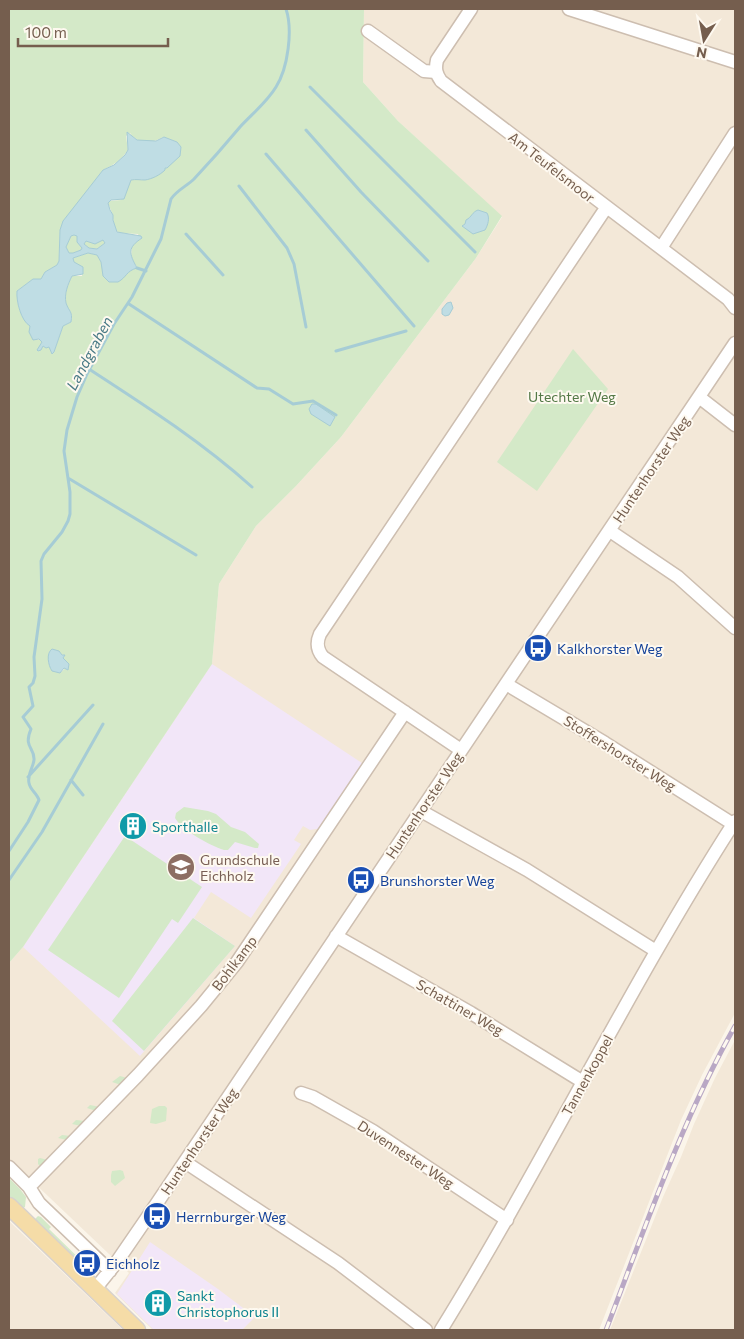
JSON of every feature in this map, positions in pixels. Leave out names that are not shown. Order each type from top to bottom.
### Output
[{"type":"main road","points":[[9,1206],[137,1330]]},
{"type":"street","points":[[436,72],[437,60],[471,9]]},
{"type":"street","points":[[568,9],[735,62]]},
{"type":"street","name":"Am Teufelsmoor","points":[[368,31],[424,71],[436,72],[441,81],[728,299],[735,308]]},
{"type":"street","points":[[661,248],[735,133]]},
{"type":"street","points":[[461,750],[323,657],[319,653],[317,646],[320,634],[606,208]]},
{"type":"street","name":"Huntenhorster Weg","points":[[95,1289],[110,1271],[184,1162],[735,344]]},
{"type":"street","points":[[699,397],[735,425]]},
{"type":"street","points":[[610,530],[678,577],[735,628]]},
{"type":"street","name":"Stoffershorster Weg","points":[[506,684],[734,823]]},
{"type":"street","name":"Bohlkamp","points":[[29,1187],[144,1068],[201,1006],[237,962],[405,712]]},
{"type":"street","points":[[421,810],[544,880],[656,950]]},
{"type":"street","name":"Tannenkoppel","points":[[441,1330],[507,1220],[656,950],[734,823]]},
{"type":"street","name":"Schattiner Weg","points":[[336,936],[471,1012],[583,1082]]},
{"type":"street","name":"Duvennester Weg","points":[[301,1093],[313,1097],[374,1131],[507,1220]]},
{"type":"street","points":[[184,1162],[338,1262],[426,1330]]},
{"type":"street","points":[[9,1167],[29,1187],[39,1203],[110,1271]]},
{"type":"shaded area","points":[[364,9],[735,9],[735,1013],[702,1075],[681,1120],[599,1330],[153,1330],[115,1293],[129,1273],[9,1159],[9,963],[23,947],[212,664],[219,584],[256,526],[341,437],[476,258],[502,217],[398,121],[363,82]]},
{"type":"shaded area","name":"Grundschule Eichholz","points":[[212,664],[365,765],[323,828],[310,830],[303,826],[294,840],[301,844],[251,918],[211,892],[194,918],[235,946],[140,1056],[23,947]]},
{"type":"shaded area","points":[[735,1040],[735,1330],[610,1330],[694,1124]]},
{"type":"shaded area","points":[[9,1221],[123,1330],[9,1330]]},
{"type":"shaded area","points":[[150,1242],[255,1317],[242,1330],[154,1330],[117,1294]]},
{"type":"green space","points":[[9,9],[364,9],[363,82],[398,121],[502,216],[476,258],[341,437],[256,526],[219,584],[212,664],[23,947],[9,963]],"holes":[[[130,133],[133,137],[145,142],[163,137],[177,142],[180,155],[152,177],[145,180],[131,180],[121,200],[109,201],[115,230],[120,233],[138,234],[140,239],[132,244],[131,259],[137,267],[126,273],[121,280],[106,279],[97,255],[88,253],[73,258],[74,262],[83,269],[82,276],[72,276],[68,286],[66,303],[71,314],[71,322],[63,326],[54,352],[49,347],[42,347],[42,342],[35,340],[31,336],[30,326],[24,320],[20,310],[17,291],[33,279],[41,279],[45,272],[57,265],[59,261],[60,230],[103,170],[123,157],[128,150],[126,136]],[[52,649],[63,655],[64,660],[69,665],[60,673],[49,663],[49,652]]]},
{"type":"green space","points":[[71,236],[77,236],[82,248],[81,250],[69,253],[66,247]]},
{"type":"green space","points":[[103,240],[105,243],[97,249],[89,248],[84,244],[86,241]]},
{"type":"green space","name":"Utechter Weg","points":[[573,349],[608,389],[537,491],[497,462]]},
{"type":"green space","points":[[184,807],[216,814],[231,827],[245,832],[259,844],[258,848],[235,842],[228,850],[211,845],[190,833],[175,818],[176,813]]},
{"type":"green space","points":[[125,836],[202,887],[178,923],[172,919],[119,998],[48,950]]},
{"type":"green space","points":[[193,918],[235,946],[144,1051],[112,1021]]},
{"type":"green space","points":[[120,1076],[127,1078],[127,1081],[44,1167],[41,1167],[38,1164],[38,1159],[48,1160],[67,1140],[58,1138],[62,1135],[71,1136],[81,1126],[72,1124],[76,1120],[85,1121],[96,1111],[87,1108],[90,1105],[100,1107],[121,1085],[112,1082]]},
{"type":"green space","points":[[159,1106],[167,1108],[166,1121],[156,1124],[150,1123],[152,1109]]},
{"type":"green space","points":[[112,1171],[123,1171],[125,1178],[115,1186],[111,1182]]},
{"type":"green space","points":[[9,1178],[26,1197],[25,1207],[20,1210],[9,1200]]},
{"type":"green space","points":[[38,1216],[51,1227],[49,1229],[89,1268],[92,1266],[93,1272],[90,1275],[34,1223]]},
{"type":"water","points":[[127,132],[137,140],[156,141],[164,137],[177,142],[181,147],[180,156],[165,168],[163,172],[145,180],[131,180],[124,199],[111,200],[108,203],[117,232],[141,236],[142,238],[134,245],[131,251],[137,268],[118,282],[109,282],[103,276],[101,262],[97,255],[88,253],[73,258],[74,262],[83,267],[83,274],[72,276],[67,289],[66,303],[71,314],[71,322],[63,326],[52,354],[49,347],[43,346],[38,351],[42,342],[39,339],[33,340],[29,332],[30,326],[24,320],[20,310],[17,291],[33,279],[41,279],[45,272],[57,265],[59,261],[60,230],[63,221],[103,170],[114,165],[128,150]],"holes":[[[71,236],[77,236],[77,242],[82,248],[81,250],[69,253],[66,247]],[[103,240],[105,243],[97,249],[89,248],[84,244],[86,241],[95,244]]]},
{"type":"water","points":[[478,210],[487,213],[488,222],[485,230],[473,234],[462,226]]},
{"type":"water","points":[[451,302],[453,308],[449,315],[445,316],[442,314],[442,309],[447,303]]},
{"type":"water","points":[[312,404],[316,404],[335,417],[330,426],[311,414],[309,409]]},
{"type":"water","points":[[52,649],[65,655],[63,658],[69,664],[68,670],[64,668],[60,673],[52,671],[48,659]]},
{"type":"waterway","name":"Landgraben","points":[[9,851],[28,822],[39,800],[29,783],[34,756],[28,740],[31,729],[23,717],[33,706],[29,687],[33,683],[35,676],[34,657],[42,599],[41,561],[44,554],[62,532],[70,514],[70,492],[64,451],[67,430],[77,397],[87,374],[114,324],[132,297],[161,239],[171,199],[194,179],[264,103],[276,87],[284,70],[288,49],[289,27],[286,9]]},
{"type":"waterway","points":[[310,87],[475,252]]},
{"type":"waterway","points":[[306,130],[361,192],[428,261]]},
{"type":"waterway","points":[[266,154],[414,326]]},
{"type":"waterway","points":[[239,186],[287,248],[294,264],[306,327]]},
{"type":"waterway","points":[[186,234],[223,275]]},
{"type":"waterway","name":"Landgraben","points":[[137,268],[146,271]]},
{"type":"waterway","points":[[129,304],[257,388],[269,389],[293,404],[313,401],[336,415]]},
{"type":"waterway","points":[[336,351],[406,331]]},
{"type":"waterway","points":[[89,369],[193,440],[252,487]]},
{"type":"waterway","points":[[68,478],[196,555]]},
{"type":"waterway","points":[[28,777],[93,705]]},
{"type":"waterway","points":[[9,880],[42,832],[103,724]]},
{"type":"waterway","points":[[71,780],[83,795]]},
{"type":"railway","points":[[606,1330],[681,1137],[735,1026]]},
{"type":"place","name":"Kalkhorster Weg","points":[[538,648]]},
{"type":"place","name":"Sporthalle","points":[[133,826]]},
{"type":"place","name":"Grundschule Eichholz","points":[[181,867]]},
{"type":"place","name":"Brunshorster Weg","points":[[361,880]]},
{"type":"place","name":"Herrnburger Weg","points":[[157,1216]]},
{"type":"place","name":"Eichholz","points":[[87,1263]]},
{"type":"place","name":"Sankt Christophorus II","points":[[158,1303]]}]
